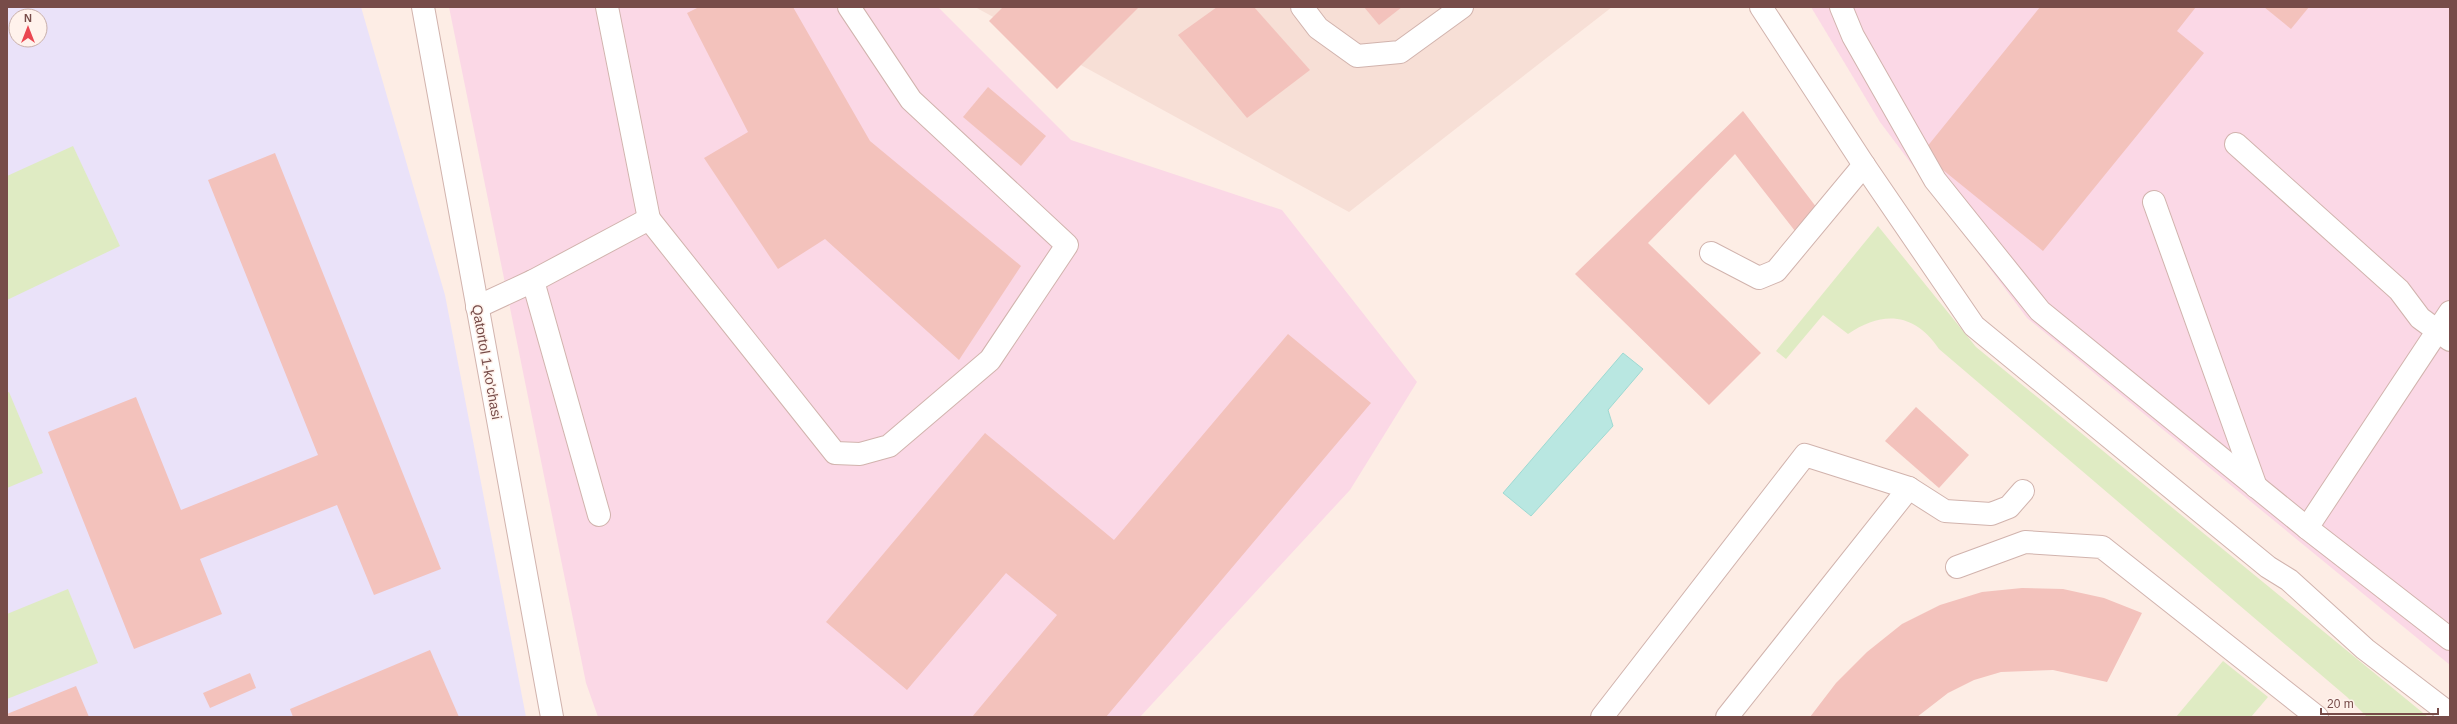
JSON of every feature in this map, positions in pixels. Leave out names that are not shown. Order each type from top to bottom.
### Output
[{"type":"street","name":"Qatortol 1-ko'chasi","points":[[423,7],[552,717]]},
{"type":"street","points":[[607,7],[649,219],[835,453],[860,454],[889,446],[990,360],[1066,245],[911,100],[849,7]]},
{"type":"street","points":[[1302,7],[1318,28],[1357,56],[1400,52],[1462,7]]},
{"type":"street","points":[[1761,7],[1864,165],[1974,326],[2268,567],[2289,580],[2365,649],[2450,714]]},
{"type":"street","points":[[1841,7],[1853,36],[1935,180],[2040,310],[2307,528],[2450,639]]},
{"type":"street","points":[[2236,144],[2399,290],[2420,318],[2444,335]]},
{"type":"street","points":[[1711,253],[1759,278],[1776,271],[1864,165]]},
{"type":"street","points":[[2154,202],[2256,487]]},
{"type":"street","points":[[478,307],[533,281],[649,219]]},
{"type":"street","points":[[533,281],[600,515]]},
{"type":"street","points":[[2307,528],[2444,335],[2450,312]]},
{"type":"street","points":[[1602,717],[1805,455],[1909,488],[1945,511],[1991,514],[2009,507],[2023,491]]},
{"type":"street","points":[[1727,717],[1909,488]]},
{"type":"street","points":[[1957,567],[2025,542],[2102,547],[2318,717]]},
{"type":"shaded area","points":[[7,7],[361,7],[445,295],[526,717],[7,717]]},
{"type":"shaded area","points":[[449,7],[938,7],[1071,140],[1282,210],[1417,382],[1350,490],[1140,717],[598,717],[586,683]]},
{"type":"shaded area","points":[[975,7],[1612,7],[1349,212]]},
{"type":"shaded area","points":[[1811,7],[2450,7],[2450,665],[2027,318],[1880,122]]},
{"type":"green space","points":[[73,146],[120,246],[7,300],[7,176]]},
{"type":"green space","points":[[1878,226],[1976,347],[2428,717],[2367,717],[2347,697],[1939,349],[1930,337],[1920,328],[1909,322],[1898,319],[1886,319],[1874,321],[1861,326],[1848,334],[1823,315],[1786,359],[1776,351]]},
{"type":"green space","points":[[9,392],[43,473],[7,488],[7,393]]},
{"type":"green space","points":[[68,589],[98,663],[7,699],[7,614]]},
{"type":"green space","points":[[2223,661],[2268,697],[2251,717],[2176,717]]},
{"type":"water","points":[[1623,353],[1643,369],[1608,410],[1613,426],[1531,516],[1503,493]]},
{"type":"building","points":[[699,7],[793,7],[870,141],[1021,266],[959,360],[825,239],[778,269],[704,158],[748,132],[687,13]]},
{"type":"building","points":[[1003,7],[1139,7],[1057,89],[989,21]]},
{"type":"building","points":[[1217,7],[1254,7],[1310,70],[1247,118],[1178,35]]},
{"type":"building","points":[[1364,7],[1402,7],[1379,25]]},
{"type":"building","points":[[2040,7],[2196,7],[2177,31],[2204,53],[2043,251],[1922,153]]},
{"type":"building","points":[[2264,7],[2309,7],[2291,29]]},
{"type":"building","points":[[988,87],[1046,136],[1021,166],[963,117]]},
{"type":"building","points":[[1743,111],[1820,212],[1795,231],[1735,154],[1648,243],[1761,353],[1709,405],[1575,274]]},
{"type":"building","points":[[275,153],[441,569],[374,595],[337,505],[200,559],[222,614],[134,649],[48,432],[136,397],[181,510],[318,455],[208,180]]},
{"type":"building","points":[[1288,334],[1371,403],[1106,717],[972,717],[1057,615],[1006,573],[907,690],[826,622],[985,433],[1114,540]]},
{"type":"building","points":[[1916,407],[1969,455],[1939,488],[1885,441]]},
{"type":"building","points":[[2022,588],[2063,589],[2104,598],[2142,613],[2107,682],[2053,670],[2001,672],[1974,680],[1948,693],[1917,717],[1810,717],[1836,683],[1867,652],[1902,624],[1940,605],[1982,592]]},
{"type":"building","points":[[430,650],[459,717],[293,717],[290,709]]},
{"type":"building","points":[[250,673],[256,688],[210,708],[203,693]]},
{"type":"building","points":[[76,686],[89,717],[7,717],[7,714]]}]
